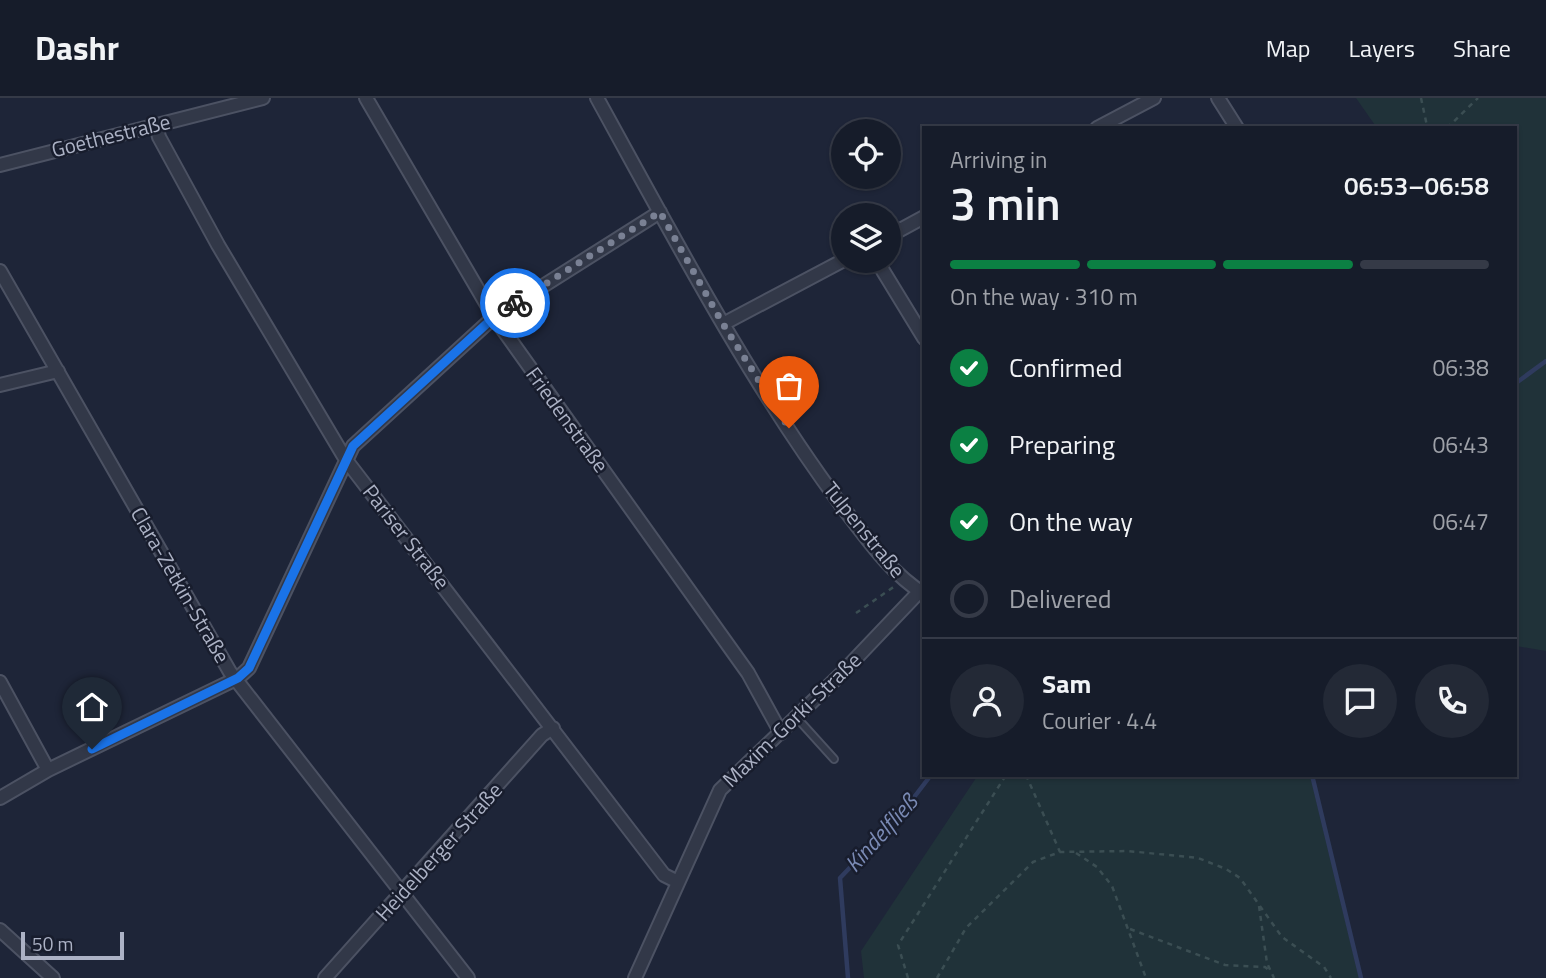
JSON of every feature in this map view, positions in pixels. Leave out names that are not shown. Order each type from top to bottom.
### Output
[{"type":"street","name":"Friedenstraße","points":[[366,98],[494,317],[748,673],[781,733]]},
{"type":"street","name":"Tulpenstraße","points":[[597,98],[723,324],[816,470],[879,555],[922,593]]},
{"type":"street","points":[[1101,126],[1154,98]]},
{"type":"street","points":[[1218,98],[1236,126]]},
{"type":"street","name":"Goethestraße","points":[[0,164],[254,99]]},
{"type":"street","name":"Pariser Straße","points":[[156,125],[159,137],[218,245],[346,460],[664,876],[678,883]]},
{"type":"street","points":[[0,798],[48,770],[238,678],[249,668],[353,446],[494,317],[660,212]]},
{"type":"street","points":[[901,230],[922,219]]},
{"type":"street","points":[[723,324],[831,267]]},
{"type":"street","name":"Clara-Zetkin-Straße","points":[[0,271],[230,672],[238,678],[468,978]]},
{"type":"street","points":[[884,273],[922,335]]},
{"type":"street","points":[[0,385],[58,371]]},
{"type":"street","name":"Maxim-Gorki-Straße","points":[[635,978],[720,790],[797,718],[922,593]]},
{"type":"street","points":[[0,682],[48,770]]},
{"type":"street","name":"Heidelberger Straße","points":[[325,978],[404,894],[542,736],[553,728]]},
{"type":"street","points":[[0,930],[53,978]]},
{"type":"lane","points":[[797,718],[834,759]]},
{"type":"path","points":[[1421,98],[1427,126]]},
{"type":"path","points":[[1449,126],[1478,98]]},
{"type":"path","points":[[856,613],[903,579]]},
{"type":"path","points":[[908,978],[898,945],[1005,777]]},
{"type":"path","points":[[1027,777],[1060,852]]},
{"type":"path","points":[[936,978],[966,928],[1033,862],[1060,852],[1154,852],[1198,858],[1240,878],[1282,937],[1324,967],[1331,978]]},
{"type":"path","points":[[1076,853],[1097,867],[1112,886],[1146,978]]},
{"type":"path","points":[[1259,903],[1261,929],[1274,978]]},
{"type":"path","points":[[1130,929],[1225,965],[1265,967],[1271,972]]},
{"type":"shaded area","points":[[1356,98],[1546,98],[1546,651],[1517,646],[1517,126],[1376,126]]},
{"type":"shaded area","points":[[977,777],[1310,777],[1359,978],[864,978],[861,951]]},
{"type":"waterway","name":"Kindelfließ","points":[[1517,382],[1546,361]]},
{"type":"waterway","name":"Kindelfließ","points":[[848,978],[840,878],[902,813],[929,777]]},
{"type":"waterway","points":[[1312,777],[1361,978]]},
{"type":"way so far","points":[[515,303],[660,212],[723,324],[789,428]]},
{"type":"route","points":[[92,749],[238,678],[249,668],[353,446],[494,317],[515,303]]}]
